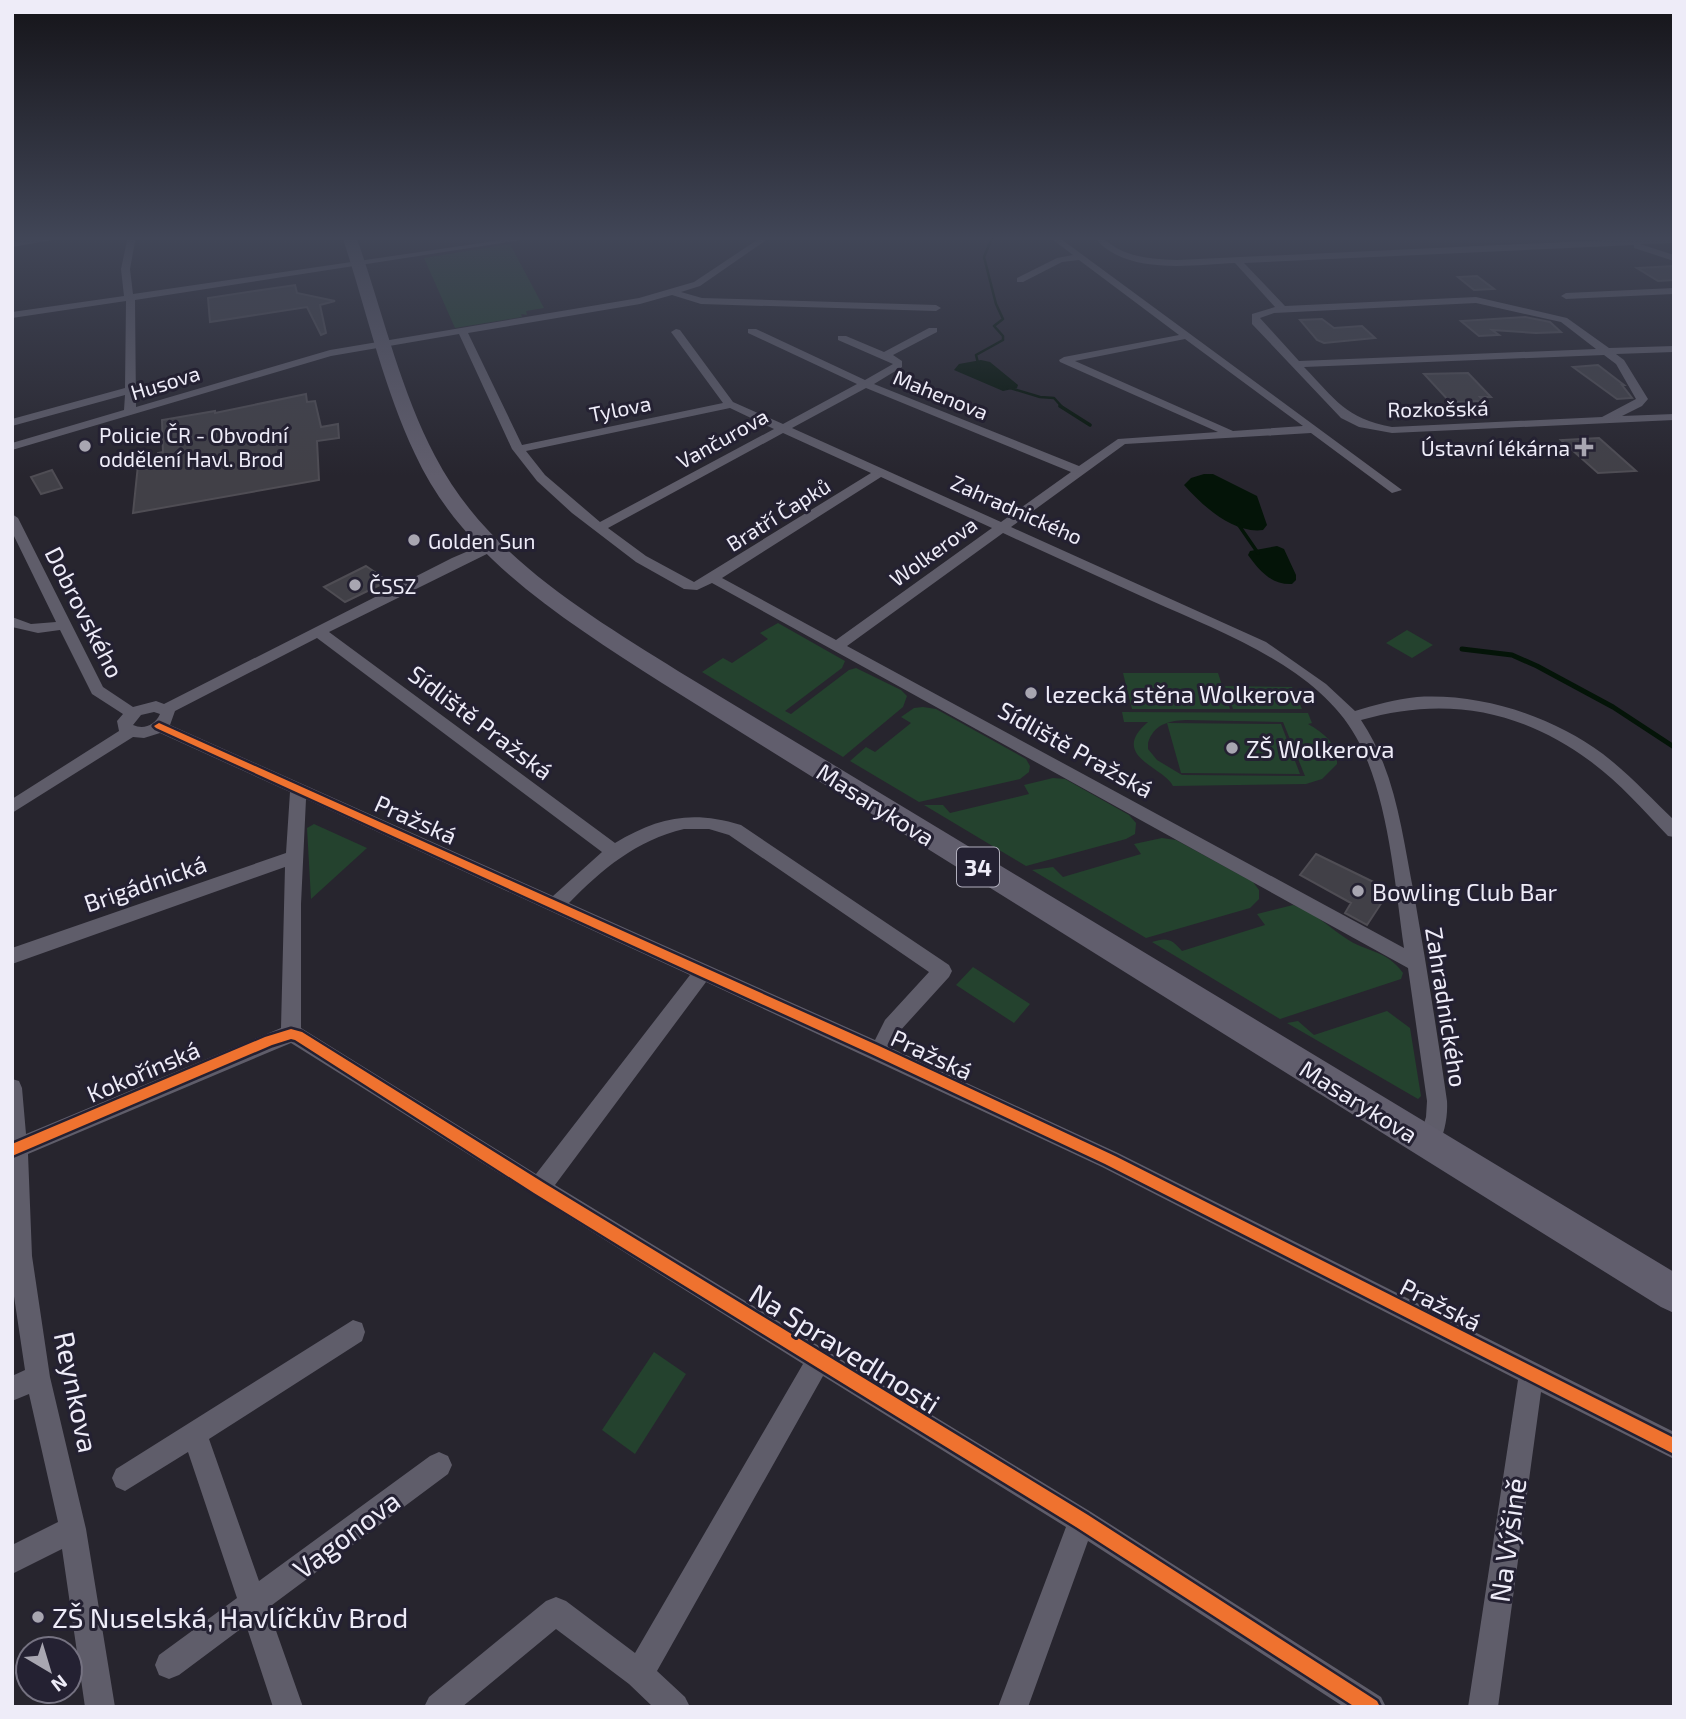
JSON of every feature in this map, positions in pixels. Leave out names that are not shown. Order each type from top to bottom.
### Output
[{"type":"main road","name":"Masarykova","points":[[376,316],[413,428],[432,468],[459,507],[492,546],[519,573],[558,603],[670,677],[1674,1294]]},
{"type":"street","points":[[130,413],[131,316]]},
{"type":"street","name":"Husova","points":[[12,447],[323,355],[550,316]]},
{"type":"street","points":[[1160,316],[1396,490]]},
{"type":"street","name":"Rozkošská","points":[[1255,316],[1256,322],[1345,416],[1379,429],[1674,417]]},
{"type":"street","name":"Rozkošská","points":[[1551,316],[1564,320],[1607,352],[1620,362],[1630,376],[1642,399],[1638,404],[1605,420]]},
{"type":"street","points":[[842,338],[884,356],[933,330]]},
{"type":"street","points":[[462,331],[518,449],[541,478],[599,528]]},
{"type":"street","name":"Mahenova","points":[[752,331],[863,383],[1080,471]]},
{"type":"street","name":"Zahradnického","points":[[676,332],[730,405],[1261,645],[1315,683],[1352,718],[1370,748],[1380,779],[1392,827],[1417,964],[1438,1109],[1429,1143]]},
{"type":"street","points":[[1187,336],[1064,360],[1231,433],[1315,429]]},
{"type":"street","name":"Rozkošská","points":[[1296,364],[1674,349]]},
{"type":"street","name":"Vančurova","points":[[599,528],[897,367],[898,363],[884,356]]},
{"type":"street","name":"Husova","points":[[12,423],[131,390]]},
{"type":"street","name":"Tylova","points":[[518,449],[730,405]]},
{"type":"street","name":"Wolkerova","points":[[837,646],[1122,441],[1231,433]]},
{"type":"street","name":"Bratří Čapků","points":[[599,528],[641,559],[693,586],[712,578],[881,472]]},
{"type":"street","name":"Dobrovského","points":[[12,518],[97,690],[132,713]]},
{"type":"street","points":[[12,807],[129,732],[146,732],[163,718],[319,632],[492,546]]},
{"type":"street","name":"Sídliště Pražská","points":[[712,578],[1417,964]]},
{"type":"street","points":[[12,621],[24,628],[35,630],[65,624]]},
{"type":"street","name":"Sídliště Pražská","points":[[319,632],[614,852]]},
{"type":"street","points":[[1352,718],[1426,702],[1469,706],[1519,718],[1554,733],[1596,757],[1674,831]]},
{"type":"street","points":[[129,732],[124,724],[132,713],[151,706],[163,718]]},
{"type":"street","name":"Pražská","points":[[163,718],[298,788],[1110,1160],[1674,1446]]},
{"type":"street","points":[[291,1034],[292,904],[298,788]]},
{"type":"street","points":[[556,905],[583,877],[614,852],[664,826],[694,821],[723,825],[747,837],[942,971],[892,1026],[879,1052]]},
{"type":"street","name":"Brigádnická","points":[[12,957],[295,857]]},
{"type":"street","points":[[539,1188],[703,972]]},
{"type":"street","name":"Kokořínská","points":[[15,1149],[268,1041],[291,1034]]},
{"type":"street","name":"Na Spravedlnosti","points":[[291,1034],[304,1038],[539,1188],[1082,1521],[1371,1707]]},
{"type":"street","name":"Reynkova","points":[[12,1088],[16,1258],[38,1377],[73,1529],[100,1707]]},
{"type":"street","points":[[125,1478],[353,1332]]},
{"type":"street","name":"Na Spravedlnosti","points":[[639,1674],[819,1359]]},
{"type":"street","name":"Na Výšině","points":[[1483,1707],[1531,1373]]},
{"type":"street","points":[[12,1389],[38,1377]]},
{"type":"street","points":[[195,1434],[288,1707]]},
{"type":"street","name":"Vagonova","points":[[169,1665],[439,1465]]},
{"type":"street","points":[[1013,1707],[1082,1521]]},
{"type":"street","points":[[12,1560],[73,1529]]},
{"type":"street","points":[[439,1707],[556,1611],[639,1674],[675,1707]]},
{"type":"green space","points":[[450,316],[522,317],[455,328]]},
{"type":"green space","points":[[778,623],[845,661],[842,668],[785,711],[791,714],[849,670],[856,668],[901,690],[907,696],[903,707],[843,757],[702,672],[723,658],[732,663],[768,639],[760,633]]},
{"type":"green space","points":[[1407,630],[1433,645],[1412,658],[1386,643]]},
{"type":"green space","name":"ZŠ Wolkerova","points":[[1123,673],[1218,673],[1230,709],[1132,709]]},
{"type":"green space","name":"ZŠ Wolkerova","points":[[1225,686],[1292,687],[1302,709],[1233,709]]},
{"type":"green space","points":[[914,708],[936,709],[1026,759],[1030,766],[1029,772],[1020,779],[919,802],[850,761],[866,747],[875,752],[911,723],[901,717]]},
{"type":"green space","points":[[1122,712],[1308,713],[1312,723],[1308,724],[1324,735],[1332,745],[1337,764],[1322,779],[1306,784],[1173,786],[1136,752],[1134,744],[1137,734],[1148,722],[1124,722]],"holes":[[[1173,721],[1283,722],[1305,776],[1182,775],[1157,760],[1148,749],[1154,732]]]},
{"type":"green space","name":"ZŠ Wolkerova","points":[[1167,723],[1281,724],[1300,774],[1181,773]]},
{"type":"green space","points":[[1053,778],[1065,779],[1129,815],[1136,823],[1135,834],[1126,839],[1026,866],[924,805],[943,805],[950,813],[1029,794],[1024,785]]},
{"type":"green space","points":[[314,824],[367,848],[311,899],[307,828]]},
{"type":"green space","points":[[1162,838],[1176,840],[1253,882],[1259,890],[1259,899],[1250,908],[1146,938],[1032,870],[1053,867],[1063,877],[1141,854],[1134,844]]},
{"type":"green space","points":[[1293,905],[1314,915],[1352,942],[1390,959],[1403,973],[1401,979],[1280,1019],[1152,942],[1169,940],[1182,951],[1265,925],[1257,914]]},
{"type":"green space","points":[[973,967],[1030,1004],[1014,1023],[956,985]]},
{"type":"green space","points":[[1387,1011],[1410,1028],[1421,1096],[1418,1099],[1287,1023],[1298,1021],[1314,1035]]},
{"type":"green space","points":[[654,1352],[686,1374],[635,1454],[602,1430]]},
{"type":"shaded area","points":[[981,360],[990,362],[1018,385],[1017,388],[1003,391],[954,370],[959,364]]},
{"type":"shaded area","points":[[1213,474],[1257,496],[1267,525],[1263,530],[1241,528],[1219,517],[1184,485],[1191,478]]},
{"type":"shaded area","points":[[1277,546],[1284,549],[1296,575],[1292,584],[1272,579],[1261,571],[1248,555],[1250,551]]},
{"type":"building","points":[[210,316],[247,316],[210,322]]},
{"type":"building","points":[[312,316],[322,316],[326,333],[321,335]]},
{"type":"building","points":[[1525,317],[1550,322],[1561,332],[1492,330],[1499,335],[1479,336],[1461,321]]},
{"type":"building","points":[[1322,319],[1334,328],[1362,326],[1375,338],[1324,343],[1317,340],[1300,320]]},
{"type":"building","points":[[1598,365],[1624,385],[1632,398],[1617,399],[1573,367]]},
{"type":"building","points":[[1468,373],[1491,397],[1480,397],[1484,401],[1450,402],[1424,374]]},
{"type":"building","points":[[306,394],[307,402],[315,401],[321,427],[338,424],[339,438],[317,441],[319,480],[133,513],[138,465],[158,459],[158,453],[163,452],[162,420],[215,413]]},
{"type":"building","points":[[1599,438],[1636,471],[1598,473],[1561,440]]},
{"type":"building","points":[[52,470],[62,488],[41,494],[31,477]]},
{"type":"building","name":"ČSSZ","points":[[366,566],[388,581],[345,602],[324,587]]},
{"type":"building","name":"Bowling Club Bar","points":[[1316,854],[1390,890],[1367,925],[1345,913],[1351,903],[1300,875]]},
{"type":"waterway","points":[[979,367],[976,355],[1003,340],[1003,336],[994,326],[1003,319],[1002,316]]},
{"type":"waterway","points":[[1007,387],[1040,397],[1054,398],[1063,408]]},
{"type":"waterway","points":[[1063,408],[1090,425]]},
{"type":"waterway","points":[[1238,524],[1258,553]]},
{"type":"waterway","points":[[1462,649],[1512,655],[1537,666],[1613,707],[1674,747]]},
{"type":"cycle path","points":[[159,726],[873,1049],[1110,1160],[1674,1446]]},
{"type":"cycle path","points":[[12,1150],[269,1041],[291,1034],[298,1036],[539,1188],[1082,1521],[1371,1707]]},
{"type":"place","name":"Policie ČR - Obvodní oddělení Havl. Brod","points":[[85,446]]},
{"type":"place","name":"Ústavní lékárna","points":[[1584,447]]},
{"type":"place","name":"Golden Sun","points":[[414,540]]},
{"type":"place","name":"ČSSZ","points":[[355,585]]},
{"type":"place","name":"lezecká stěna Wolkerova","points":[[1031,693]]},
{"type":"place","name":"ZŠ Wolkerova","points":[[1232,748]]},
{"type":"place","name":"Bowling Club Bar","points":[[1358,891]]},
{"type":"place","name":"ZŠ Nuselská, Havlíčkův Brod","points":[[38,1617]]}]
